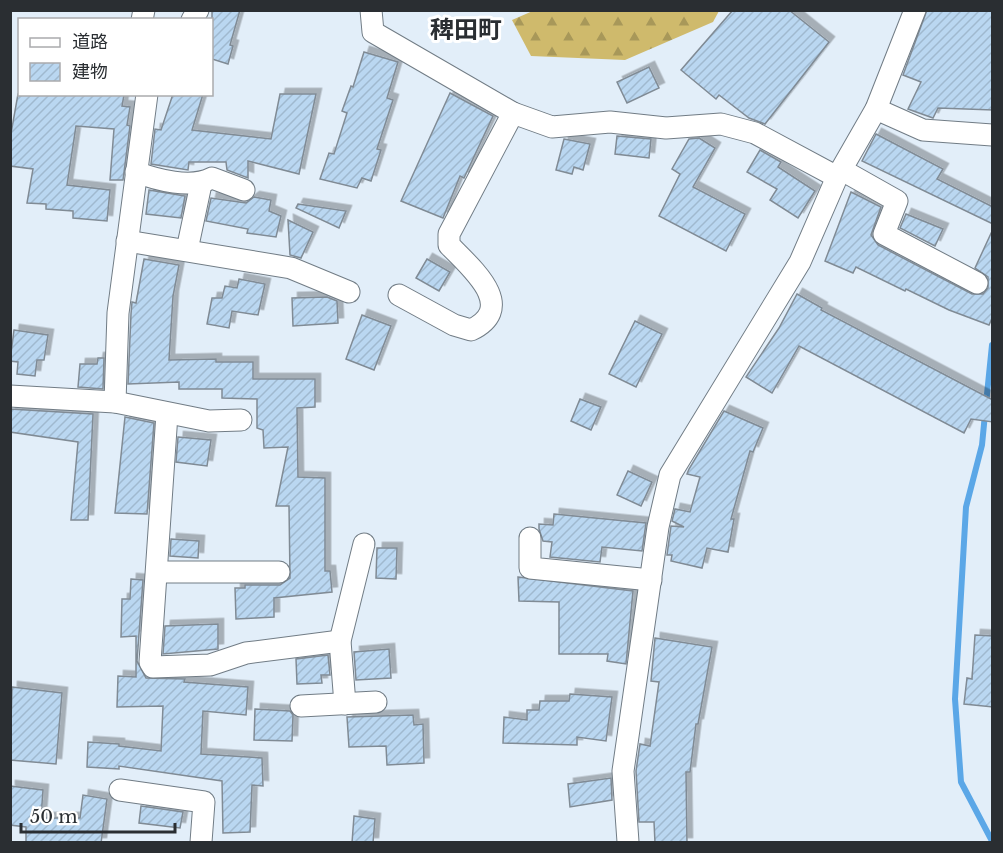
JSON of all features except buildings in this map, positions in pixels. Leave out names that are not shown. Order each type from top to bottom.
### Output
[{"type":"street","points":[[371,10],[374,32],[385,41],[420,57],[513,113],[552,127],[610,123],[666,128],[721,124],[755,134],[897,201],[884,234],[977,283]]},
{"type":"street","points":[[628,843],[623,771],[651,579],[670,475],[800,262],[839,174],[876,109],[915,10]]},
{"type":"street","points":[[115,402],[118,313],[147,96]]},
{"type":"street","points":[[876,109],[924,130],[993,135]]},
{"type":"street","points":[[399,295],[454,325],[471,330],[488,318],[491,310],[486,282],[449,245],[449,234],[513,113]]},
{"type":"street","points":[[136,172],[151,177],[201,184],[212,178],[244,190]]},
{"type":"street","points":[[187,250],[201,184]]},
{"type":"street","points":[[127,241],[291,268],[348,292]]},
{"type":"street","points":[[10,396],[115,402],[209,421],[241,420]]},
{"type":"street","points":[[167,414],[156,546],[157,572],[150,662],[153,667],[210,665],[246,653],[340,641]]},
{"type":"street","points":[[530,538],[530,568],[651,579]]},
{"type":"street","points":[[345,704],[340,641],[364,544]]},
{"type":"street","points":[[157,572],[279,572]]},
{"type":"street","points":[[301,706],[376,702]]},
{"type":"street","points":[[120,790],[204,802],[201,843]]},
{"type":"green space","points":[[535,10],[719,11],[713,22],[625,60],[531,56],[512,20]]},
{"type":"waterway","points":[[986,404],[992,345]]},
{"type":"waterway","points":[[985,414],[982,445],[966,507],[955,699],[961,782],[992,841]]},
{"type":"district","name":"稗田町","points":[[466,30]]}]
